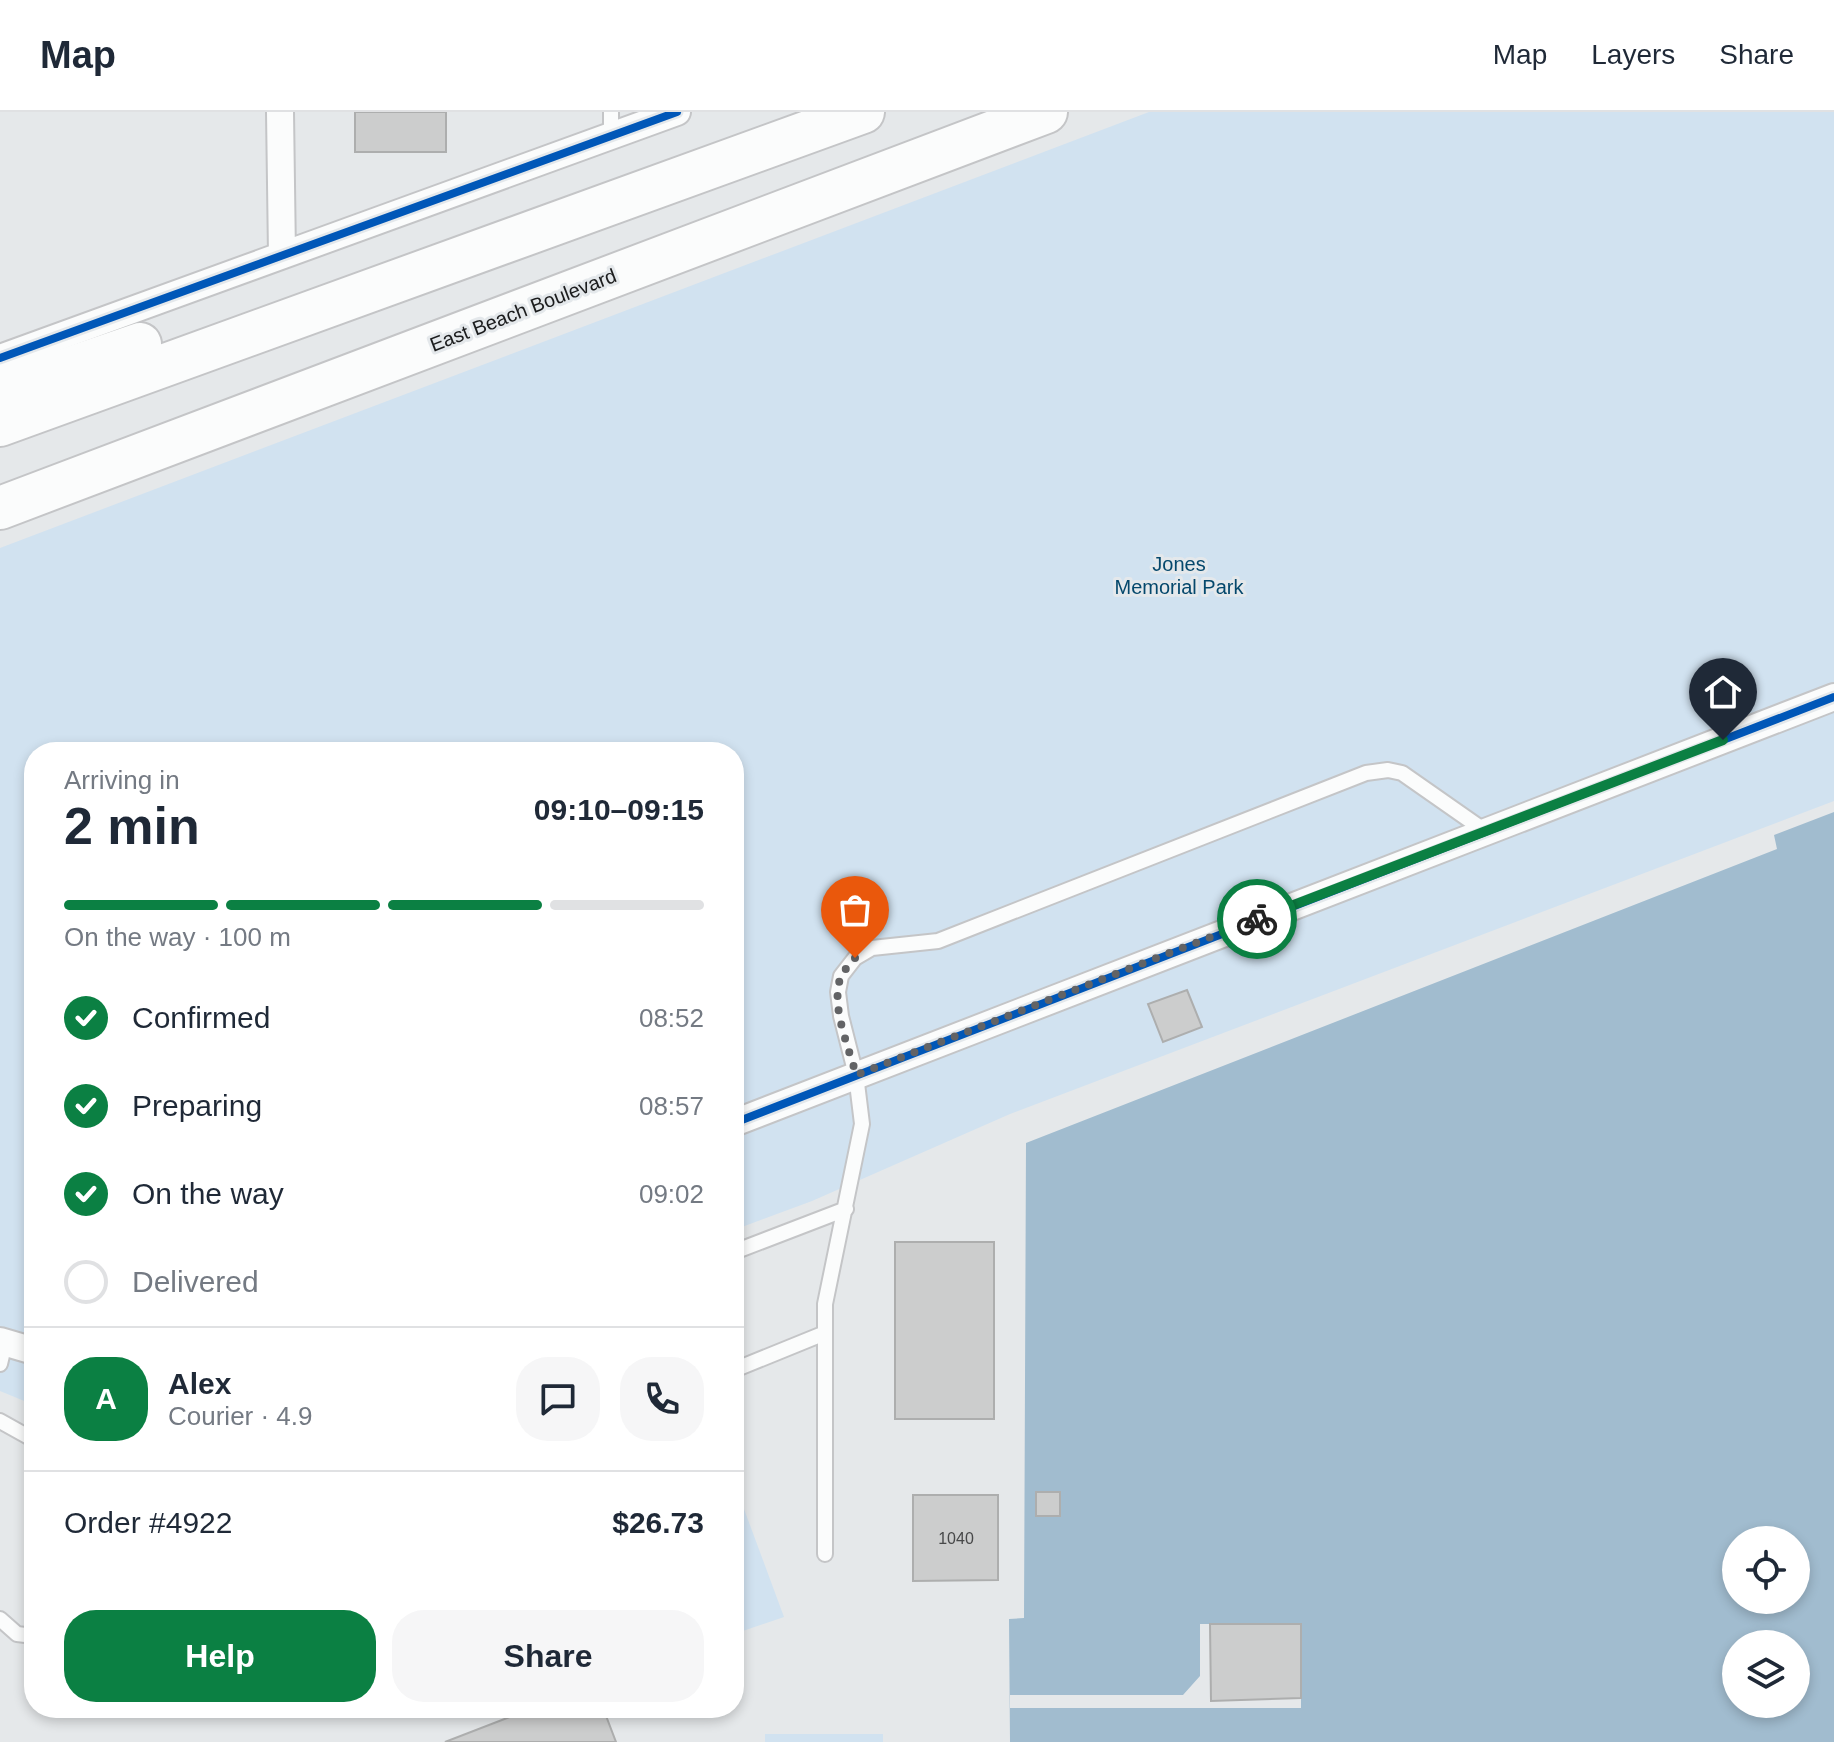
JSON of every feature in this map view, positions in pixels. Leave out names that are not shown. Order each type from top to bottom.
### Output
[{"type":"main road","points":[[0,425],[863,112]]},
{"type":"main road","name":"East Beach Boulevard","points":[[0,508],[1046,112]]},
{"type":"main road","points":[[0,392],[481,227],[569,219]]},
{"type":"street","points":[[280,112],[282,255]]},
{"type":"street","points":[[0,358],[282,255],[611,124],[677,112]]},
{"type":"street","points":[[744,1119],[1834,697]]},
{"type":"street","points":[[2,1349],[24,1350]]},
{"type":"lane","points":[[825,1554],[825,1304],[862,1124],[856,1075],[838,992],[841,976],[855,958],[872,948],[938,941],[1366,773],[1388,770],[1402,773],[1485,831]]},
{"type":"lane","points":[[744,1248],[846,1209]]},
{"type":"lane","points":[[744,1366],[825,1333]]},
{"type":"lane","points":[[0,1421],[24,1434]]},
{"type":"lane","points":[[0,1619],[17,1634],[24,1635]]},
{"type":"green space","name":"Jones Memorial Park","points":[[1149,112],[1834,112],[1834,801],[1010,1114],[812,1201],[744,1226],[744,742],[24,742],[24,1401],[0,1391],[0,548]]},
{"type":"green space","points":[[744,1509],[784,1617],[744,1631]]},
{"type":"green space","points":[[765,1734],[883,1734],[883,1742],[765,1742]]},
{"type":"shaded area","points":[[1834,812],[1834,1742],[1010,1742],[1009,1619],[1024,1618],[1026,1143],[1777,849],[1774,835]]},
{"type":"pier","points":[[1200,1624],[1301,1624],[1301,1708],[1010,1708],[1010,1695],[1183,1695],[1200,1676]]},
{"type":"building","points":[[355,112],[446,112],[446,152],[355,152]]},
{"type":"building","points":[[1187,990],[1202,1027],[1163,1042],[1148,1004]]},
{"type":"building","points":[[895,1242],[994,1242],[994,1419],[895,1419]]},
{"type":"building","points":[[1036,1492],[1060,1492],[1060,1516],[1036,1516]]},
{"type":"building","points":[[913,1495],[998,1495],[998,1580],[913,1581]]},
{"type":"building","points":[[1210,1624],[1301,1624],[1301,1698],[1211,1701]]},
{"type":"building","points":[[507,1718],[607,1718],[616,1742],[445,1742]]},
{"type":"cycle path","points":[[0,358],[677,112]]},
{"type":"cycle path","points":[[744,1119],[1834,697]]},
{"type":"way so far","points":[[855,958],[841,976],[838,992],[856,1075],[1257,919]]},
{"type":"route","points":[[1257,919],[1723,740]]}]
